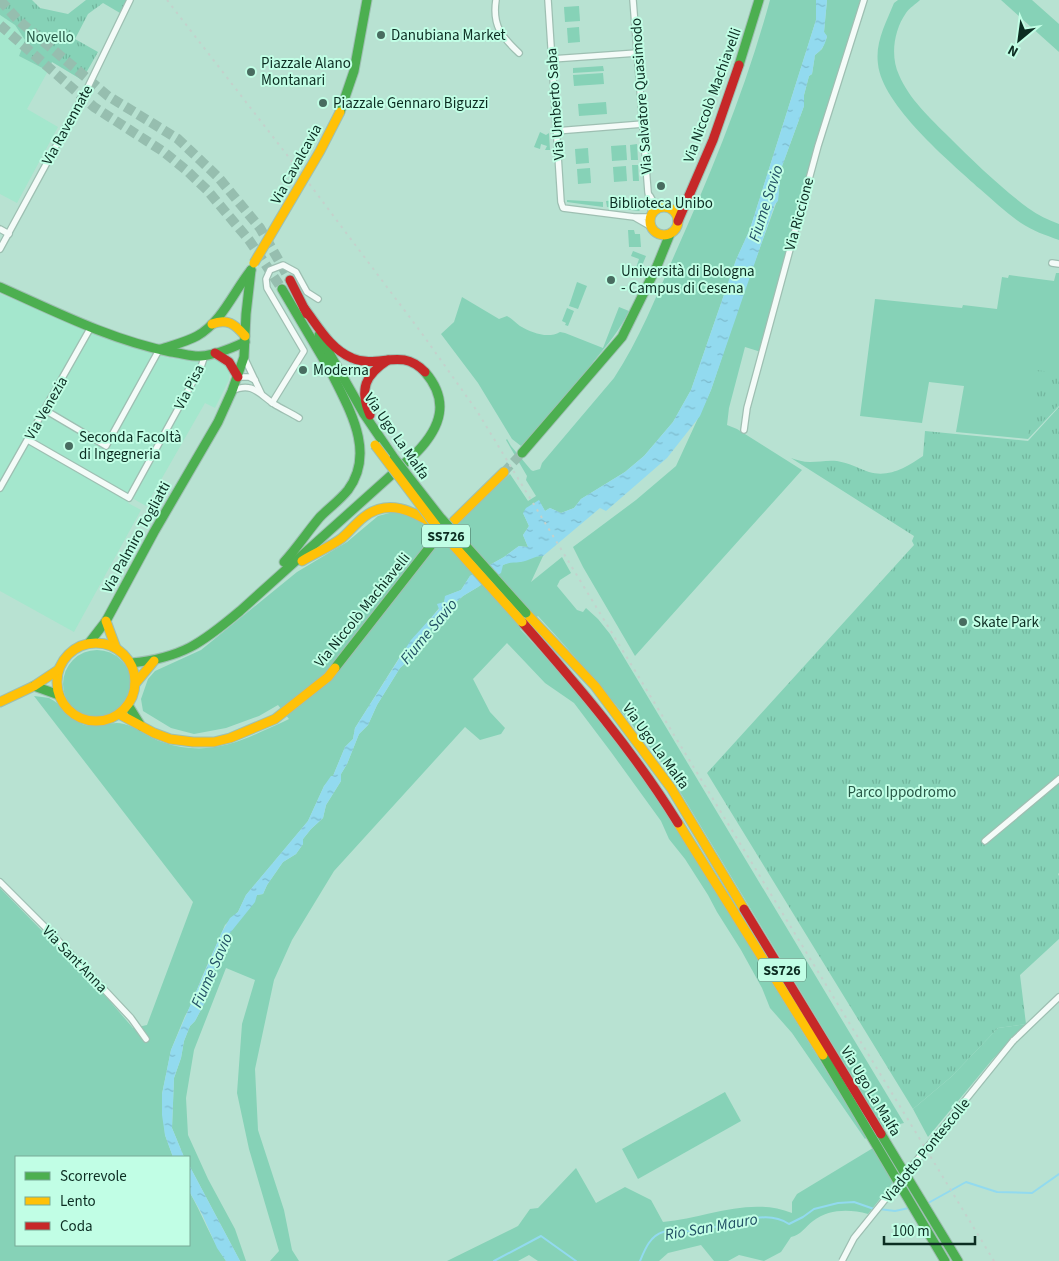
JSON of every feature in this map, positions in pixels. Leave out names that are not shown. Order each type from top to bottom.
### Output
[{"type":"main road","name":"Via Cavalcavia","points":[[159,350],[189,340],[206,330],[219,316],[243,278],[253,266],[320,151],[346,101],[358,58],[367,0]]},
{"type":"main road","name":"Via Niccolò Machiavelli","points":[[678,221],[739,67],[759,0]]},
{"type":"main road","points":[[672,210],[682,206],[688,198]]},
{"type":"main road","points":[[522,453],[622,337],[637,308],[661,256],[670,234],[676,228],[677,215],[668,207],[660,207],[652,222],[661,256]]},
{"type":"main road","points":[[652,222],[663,235],[670,234]]},
{"type":"main road","name":"Via Palmiro Togliatti","points":[[89,643],[106,621],[154,532],[218,422],[232,392],[244,357],[248,289],[253,266]]},
{"type":"main road","name":"Via Ugo La Malfa","points":[[290,280],[344,382],[376,435],[440,517],[526,613],[595,686],[671,788],[958,1261]]},
{"type":"main road","points":[[0,286],[92,327],[138,345],[159,350],[200,356],[215,353],[245,339],[232,323],[225,320],[212,324]]},
{"type":"main road","name":"Via Ugo La Malfa","points":[[282,289],[375,445],[437,527],[590,700],[652,781],[837,1077],[945,1261]]},
{"type":"main road","points":[[130,663],[154,661],[175,655],[195,645],[235,614],[395,473],[427,441],[435,429],[440,405],[430,378],[422,368],[412,362],[398,358],[360,362],[340,352],[328,340],[304,308]]},
{"type":"main road","points":[[215,353],[231,363],[238,377]]},
{"type":"main road","points":[[388,360],[370,375],[364,392],[365,404],[369,413],[394,458]]},
{"type":"main road","points":[[235,614],[291,555],[318,520],[348,491],[360,470],[362,462],[359,433],[331,372]]},
{"type":"main road","points":[[454,521],[504,472]]},
{"type":"main road","points":[[280,574],[313,554],[330,547],[366,515],[386,506],[401,507],[437,527]]},
{"type":"main road","name":"Via Niccolò Machiavelli","points":[[119,714],[170,739],[193,742],[214,742],[230,738],[274,719],[328,677],[436,539]]},
{"type":"main road","points":[[106,621],[116,648]]},
{"type":"main road","points":[[89,643],[102,643],[116,648],[124,654],[134,673],[134,693],[128,705],[119,714],[105,720],[93,721],[81,718],[66,708],[59,695],[56,682],[62,661],[69,653],[89,643]]},
{"type":"main road","points":[[135,684],[154,661]]},
{"type":"main road","points":[[0,702],[34,686],[58,670]]},
{"type":"main road","points":[[34,686],[59,695]]},
{"type":"main road","points":[[128,705],[141,726]]},
{"type":"street","name":"Via Ravennate","points":[[0,249],[87,88],[130,0]]},
{"type":"street","points":[[496,0],[495,20],[505,40],[519,53]]},
{"type":"street","name":"Via Umberto Saba","points":[[548,0],[561,202],[563,208],[634,217]]},
{"type":"street","name":"Via Salvatore Quasimodo","points":[[633,0],[652,222]]},
{"type":"street","name":"Via Riccione","points":[[744,430],[747,408],[818,146],[864,0]]},
{"type":"street","points":[[552,59],[638,53]]},
{"type":"street","points":[[556,131],[643,124]]},
{"type":"street","name":"Via Salvatore Quasimodo","points":[[648,192],[654,203],[660,207]]},
{"type":"street","points":[[634,217],[652,222]]},
{"type":"street","points":[[634,217],[652,222]]},
{"type":"street","points":[[0,229],[8,234]]},
{"type":"street","points":[[1052,264],[1059,264]]},
{"type":"street","points":[[272,403],[304,351],[267,288],[266,279],[270,270],[283,266],[296,272],[307,292],[318,299]]},
{"type":"street","name":"Via Venezia","points":[[0,488],[92,327]]},
{"type":"street","points":[[45,410],[106,446],[159,350]]},
{"type":"street","name":"Via Pisa","points":[[28,440],[129,498],[201,367],[205,355]]},
{"type":"street","points":[[244,357],[261,392],[272,403],[299,418]]},
{"type":"street","points":[[238,377],[249,377],[255,380]]},
{"type":"street","points":[[232,392],[244,387],[261,392]]},
{"type":"street","points":[[985,841],[1059,779]]},
{"type":"street","name":"Via Sant'Anna","points":[[0,882],[131,1018],[146,1039]]},
{"type":"street","name":"Viadotto Pontescolle","points":[[842,1261],[854,1238],[1013,1041],[1059,997]]},
{"type":"shaded area","points":[[0,15],[15,25],[25,40],[19,56],[48,71],[27,109],[58,127],[17,203],[0,194]]},
{"type":"shaded area","points":[[0,294],[151,353],[170,358],[215,359],[221,361],[230,371],[229,380],[215,408],[205,403],[146,506],[132,498],[128,503],[141,510],[74,632],[0,591]]},
{"type":"green space","name":"Novello","points":[[0,0],[32,0],[40,8],[68,14],[86,0],[127,0],[120,13],[103,3],[88,14],[75,39],[98,52],[82,80],[52,62],[48,71],[19,56],[25,40],[15,25],[0,15]]},
{"type":"green space","points":[[770,0],[816,0],[816,20],[750,229],[736,260],[691,390],[673,422],[644,456],[625,472],[581,499],[574,508],[561,513],[550,508],[545,511],[539,501],[523,513],[529,526],[523,535],[528,547],[519,546],[504,557],[470,576],[461,590],[446,596],[444,602],[401,655],[355,728],[353,739],[345,747],[333,776],[324,786],[308,821],[246,895],[238,912],[225,925],[171,1050],[162,1094],[165,1135],[173,1156],[15,1156],[15,1246],[190,1246],[190,1193],[226,1261],[0,1261],[0,888],[102,992],[133,1028],[147,1025],[193,902],[34,696],[49,698],[73,719],[82,724],[93,726],[114,723],[124,724],[157,740],[176,746],[189,748],[215,747],[227,745],[252,736],[289,719],[278,705],[259,716],[226,728],[194,734],[171,728],[143,711],[141,699],[148,679],[155,671],[201,650],[297,572],[347,542],[378,516],[397,511],[414,517],[441,543],[476,505],[510,474],[528,501],[536,496],[526,480],[527,476],[506,440],[531,470],[540,469],[542,463],[614,378],[623,364],[654,303],[688,225],[739,98]]},
{"type":"green space","points":[[827,0],[861,0],[808,175],[761,352],[745,347],[729,408],[727,425],[737,429],[802,470],[635,656],[573,547],[636,500],[676,466],[711,390],[778,198],[781,169],[804,106],[804,95],[809,76],[812,74],[815,55],[822,49],[827,37],[824,32]]},
{"type":"green space","points":[[898,0],[920,0],[906,13],[896,35],[894,52],[896,68],[908,92],[935,123],[997,183],[1032,211],[1059,224],[1059,240],[1039,233],[1005,211],[919,132],[891,97],[882,80],[877,56],[882,33],[894,3]]},
{"type":"green space","points":[[1001,0],[1032,0],[1059,24],[1059,52]]},
{"type":"green space","points":[[579,6],[580,21],[565,22],[564,7]]},
{"type":"green space","points":[[579,27],[580,42],[568,43],[567,28]]},
{"type":"green space","points":[[603,66],[604,71],[573,73],[573,68]]},
{"type":"green space","points":[[603,73],[604,84],[574,86],[573,75]]},
{"type":"green space","points":[[606,102],[607,114],[579,116],[578,104]]},
{"type":"green space","points":[[540,132],[546,135],[549,133],[550,150],[545,150],[547,146],[541,144],[540,149],[534,147]]},
{"type":"green space","points":[[637,144],[638,160],[631,160],[630,145]]},
{"type":"green space","points":[[626,145],[627,160],[612,161],[611,146]]},
{"type":"green space","points":[[588,148],[589,163],[576,164],[575,149]]},
{"type":"green space","points":[[632,165],[638,165],[639,181],[633,181]]},
{"type":"green space","points":[[626,166],[627,181],[614,182],[613,167]]},
{"type":"green space","points":[[590,168],[591,183],[578,184],[577,169]]},
{"type":"green space","points":[[641,199],[641,209],[639,211],[607,207],[606,201]]},
{"type":"green space","points":[[567,200],[603,202],[603,207],[567,202]]},
{"type":"green space","points":[[628,230],[634,230],[635,234],[640,234],[641,247],[629,247]]},
{"type":"green space","points":[[633,251],[646,256],[639,273],[635,271],[639,259],[631,256]]},
{"type":"green space","points":[[1056,273],[1059,273],[1059,406],[1028,439],[956,432],[964,386],[929,382],[922,423],[860,416],[875,299],[962,308],[963,305],[997,309],[1002,277],[1008,278],[1009,275],[1054,281]]},
{"type":"green space","points":[[577,282],[587,286],[578,309],[569,306]]},
{"type":"green space","points":[[462,297],[499,319],[507,316],[520,326],[535,333],[550,335],[560,332],[565,333],[603,348],[619,307],[629,311],[622,325],[577,383],[550,416],[521,446],[512,439],[478,383],[441,334],[454,322]]},
{"type":"green space","points":[[567,308],[574,311],[568,326],[562,321]]},
{"type":"green space","points":[[1036,370],[1059,373],[1059,404],[1028,437]]},
{"type":"green space","name":"Parco Ippodromo","points":[[1059,407],[1059,939],[1020,975],[1026,1024],[998,1028],[951,1077],[913,1109],[707,773],[914,545],[912,541],[914,536],[791,458],[807,462],[837,461],[869,472],[884,474],[911,464],[923,456],[925,431],[1028,441]]},
{"type":"green space","points":[[534,556],[543,556],[531,582],[562,557],[571,573],[560,580],[557,586],[577,610],[583,612],[586,608],[610,634],[904,1123],[883,1128],[665,767],[635,728],[538,616],[520,629],[582,697],[648,781],[867,1137],[865,1139],[792,1033],[770,1008],[762,988],[708,895],[685,859],[669,839],[661,821],[611,752],[574,703],[545,683],[507,643],[473,679],[490,712],[505,728],[501,734],[480,740],[465,727],[334,871],[292,940],[274,980],[255,1069],[258,1130],[284,1210],[292,1250],[299,1261],[270,1261],[279,1251],[249,1149],[237,1093],[242,1024],[255,980],[226,968],[194,1050],[186,1098],[188,1135],[208,1179],[235,1229],[246,1261],[240,1261],[190,1167],[190,1156],[184,1156],[172,1128],[174,1078],[190,1026],[195,1021],[204,1004],[210,980],[226,938],[257,895],[263,894],[283,862],[296,854],[303,844],[303,839],[323,818],[326,805],[341,781],[341,774],[359,734],[368,725],[377,705],[400,668],[409,660],[414,648],[445,612],[463,596],[478,587],[503,565],[510,562],[520,562]]},
{"type":"green space","points":[[97,650],[110,653],[121,660],[128,671],[131,684],[128,697],[121,708],[110,715],[97,718],[84,715],[73,708],[66,697],[63,684],[66,671],[73,660],[84,653]]},
{"type":"green space","points":[[1026,1024],[992,1060],[928,1137],[913,1109],[951,1077],[998,1028]]},
{"type":"green space","points":[[725,1092],[741,1121],[638,1179],[622,1149]]},
{"type":"green space","points":[[873,1148],[894,1181],[868,1214],[854,1211],[839,1211],[819,1217],[800,1233],[791,1237],[781,1252],[764,1261],[739,1255],[728,1261],[714,1261],[701,1245],[668,1253],[659,1261],[538,1261],[529,1255],[518,1261],[447,1261],[518,1226],[530,1209],[538,1208],[576,1168],[596,1203],[625,1187],[651,1200],[663,1222],[744,1207],[776,1208],[792,1213],[792,1202],[797,1194]]},
{"type":"water","name":"Fiume Savio","points":[[816,0],[827,0],[824,32],[827,36],[824,45],[815,55],[812,74],[809,76],[804,95],[804,106],[781,169],[778,201],[775,204],[711,390],[700,416],[667,458],[606,511],[600,508],[543,556],[503,565],[501,573],[463,596],[445,612],[414,648],[409,660],[400,668],[377,705],[368,725],[359,734],[341,774],[341,781],[326,805],[323,818],[303,839],[303,844],[296,854],[283,862],[263,894],[257,895],[255,902],[226,938],[210,980],[204,1004],[195,1021],[190,1026],[184,1041],[181,1058],[174,1078],[172,1128],[184,1156],[173,1156],[165,1135],[162,1115],[162,1094],[171,1050],[222,932],[230,918],[238,912],[246,895],[308,821],[324,786],[333,776],[345,747],[353,739],[355,728],[411,640],[439,609],[437,604],[444,602],[445,596],[461,590],[470,576],[504,557],[519,546],[528,547],[523,535],[529,526],[523,513],[526,508],[539,500],[545,511],[550,508],[561,513],[574,508],[581,499],[625,472],[644,456],[673,422],[691,390],[736,260],[750,229],[816,20]]},
{"type":"water","points":[[190,1167],[240,1261],[226,1261],[217,1248],[190,1193]]},
{"type":"waterway","name":"Rio San Mauro","points":[[930,1202],[966,1182],[997,1192],[1032,1193],[1059,1174]]},
{"type":"waterway","name":"Rio San Mauro","points":[[640,1261],[651,1240],[658,1234],[666,1231],[696,1230],[763,1217],[776,1218],[789,1224],[814,1209],[838,1203],[854,1202],[874,1209]]},
{"type":"waterway","name":"Rio San Mauro","points":[[879,1209],[895,1211],[909,1208]]},
{"type":"waterway","name":"Rio San Mauro","points":[[494,1261],[541,1236],[576,1261]]},
{"type":"tunnel","points":[[0,0],[18,20],[108,96],[178,139],[218,177],[260,228],[290,280]]},
{"type":"tunnel","points":[[0,25],[94,107],[164,152],[186,170],[207,190],[249,240],[282,289]]},
{"type":"tunnel","points":[[504,472],[522,453]]},
{"type":"railway","points":[[167,0],[311,186],[423,335],[477,411],[994,1261]]},
{"type":"traffic: fast","points":[[340,112],[354,71],[367,0]]},
{"type":"traffic: fast","points":[[739,65],[759,0]]},
{"type":"traffic: fast","points":[[522,453],[622,337],[657,266],[670,234]]},
{"type":"traffic: fast","points":[[161,349],[197,336],[214,323],[251,270]]},
{"type":"traffic: fast","points":[[89,643],[106,621],[154,532],[218,422],[232,391],[244,357],[251,270]]},
{"type":"traffic: fast","points":[[0,287],[105,333],[171,352],[201,356],[224,351],[245,342]]},
{"type":"traffic: fast","points":[[282,289],[331,372]]},
{"type":"traffic: fast","points":[[319,335],[364,414],[394,458]]},
{"type":"traffic: fast","points":[[284,562],[320,517],[348,490],[356,476],[360,461],[357,431],[331,372]]},
{"type":"traffic: fast","points":[[131,663],[149,661],[178,653],[214,632],[240,611],[417,452],[432,433],[439,414],[440,403],[438,393],[425,372]]},
{"type":"traffic: fast","points":[[394,458],[440,517],[526,613]]},
{"type":"traffic: fast","points":[[335,668],[436,539]]},
{"type":"traffic: fast","points":[[34,686],[59,695]]},
{"type":"traffic: fast","points":[[128,705],[141,726]]},
{"type":"traffic: fast","points":[[823,1055],[945,1261]]},
{"type":"traffic: fast","points":[[881,1134],[958,1261]]},
{"type":"traffic: slow","points":[[254,263],[320,151],[340,112]]},
{"type":"traffic: slow","points":[[664,207],[674,211],[678,221],[674,231],[664,235],[654,231],[650,221],[654,211],[664,207]]},
{"type":"traffic: slow","points":[[212,324],[217,322],[230,323],[245,336]]},
{"type":"traffic: slow","points":[[375,445],[437,527],[522,622]]},
{"type":"traffic: slow","points":[[454,521],[504,472]]},
{"type":"traffic: slow","points":[[302,561],[342,538],[364,517],[382,508],[391,507],[409,511],[435,525]]},
{"type":"traffic: slow","points":[[526,613],[595,686],[671,788],[744,909]]},
{"type":"traffic: slow","points":[[106,621],[116,648]]},
{"type":"traffic: slow","points":[[88,643],[104,643],[118,649],[129,660],[135,674],[135,682],[135,690],[129,704],[118,715],[104,721],[88,721],[74,715],[63,704],[57,690],[57,674],[63,660],[74,649],[88,643]]},
{"type":"traffic: slow","points":[[135,684],[154,661]]},
{"type":"traffic: slow","points":[[119,714],[154,733],[170,739],[214,742],[230,738],[275,719],[328,677],[335,668]]},
{"type":"traffic: slow","points":[[0,702],[34,686],[58,670]]},
{"type":"traffic: slow","points":[[678,823],[823,1055]]},
{"type":"traffic: jam","points":[[678,221],[713,140],[739,65]]},
{"type":"traffic: jam","points":[[290,280],[307,314]]},
{"type":"traffic: jam","points":[[304,308],[331,343],[344,354],[362,361],[371,362],[398,359],[416,364],[425,372]]},
{"type":"traffic: jam","points":[[215,353],[229,362],[238,377]]},
{"type":"traffic: jam","points":[[370,415],[365,398],[366,383],[374,371],[388,360]]},
{"type":"traffic: jam","points":[[522,622],[623,744],[678,823]]},
{"type":"traffic: jam","points":[[744,909],[881,1134]]},
{"type":"place","name":"Danubiana Market","points":[[381,35]]},
{"type":"place","name":"Piazzale Alano Montanari","points":[[251,72]]},
{"type":"place","name":"Piazzale Gennaro Biguzzi","points":[[323,103]]},
{"type":"place","name":"Biblioteca Unibo","points":[[661,186]]},
{"type":"place","name":"Università di Bologna - Campus di Cesena","points":[[611,280]]},
{"type":"place","name":"Moderna","points":[[303,370]]},
{"type":"place","name":"Seconda Facoltà di Ingegneria","points":[[69,446]]},
{"type":"place","name":"Skate Park","points":[[963,622]]}]
